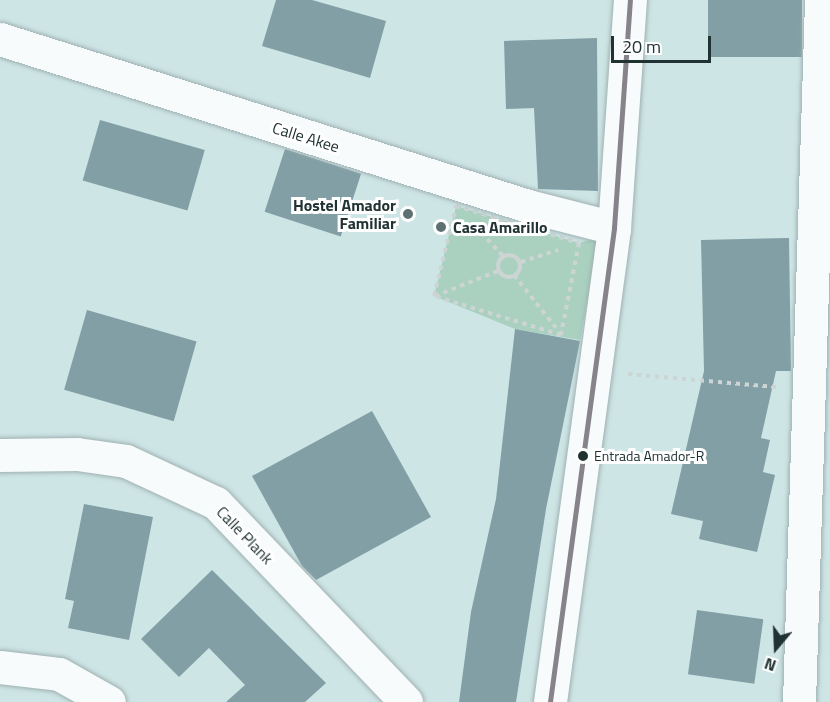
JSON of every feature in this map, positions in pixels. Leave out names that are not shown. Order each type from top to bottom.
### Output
[{"type":"street","points":[[550,702],[614,228],[630,0]]},
{"type":"street","points":[[799,702],[809,390],[822,269],[820,0]]},
{"type":"street","name":"Calle Akee","points":[[0,39],[506,199],[614,228]]},
{"type":"street","name":"Calle Plank","points":[[0,455],[77,454],[126,461],[216,503],[406,702]]},
{"type":"street","points":[[0,667],[59,674],[109,702]]},
{"type":"path","points":[[456,206],[464,214]]},
{"type":"path","points":[[456,206],[579,243]]},
{"type":"path","points":[[434,296],[456,206]]},
{"type":"path","points":[[471,222],[503,256],[520,262],[579,243]]},
{"type":"path","points":[[561,335],[579,243]]},
{"type":"path","points":[[503,256],[497,262],[498,271],[505,277],[514,275],[520,270],[520,262]]},
{"type":"path","points":[[434,296],[498,271]]},
{"type":"path","points":[[514,275],[561,335]]},
{"type":"path","points":[[434,296],[561,335]]},
{"type":"path","points":[[626,374],[809,390]]},
{"type":"green space","points":[[456,206],[579,243],[600,237],[580,340],[515,329],[434,296]]},
{"type":"building","points":[[276,0],[312,0],[386,21],[370,78],[262,46]]},
{"type":"building","points":[[708,0],[802,0],[802,57],[708,57]]},
{"type":"building","points":[[597,38],[598,191],[538,189],[534,108],[506,109],[504,41]]},
{"type":"building","points":[[100,120],[205,150],[187,211],[83,181]]},
{"type":"building","points":[[285,149],[361,174],[341,236],[265,212]]},
{"type":"building","points":[[789,238],[791,371],[776,371],[761,438],[770,440],[763,472],[775,475],[757,552],[699,539],[703,521],[671,514],[704,371],[701,240]]},
{"type":"building","points":[[87,310],[197,341],[174,421],[64,390]]},
{"type":"building","points":[[515,329],[580,341],[546,509],[516,702],[459,702],[471,612],[496,499]]},
{"type":"building","points":[[372,411],[431,517],[316,580],[302,566],[252,476]]},
{"type":"building","points":[[84,504],[153,517],[129,640],[68,628],[74,601],[65,599]]},
{"type":"building","points":[[212,570],[326,683],[305,702],[226,702],[245,685],[209,648],[179,677],[141,639]]},
{"type":"building","points":[[697,610],[763,619],[754,684],[688,674]]},
{"type":"transit line","points":[[550,702],[614,228],[630,0]]},
{"type":"place","name":"Hostel Amador Familiar","points":[[408,214]]},
{"type":"place","name":"Casa Amarillo","points":[[441,227]]},
{"type":"place","name":"Entrada Amador-R","points":[[583,456]]}]
